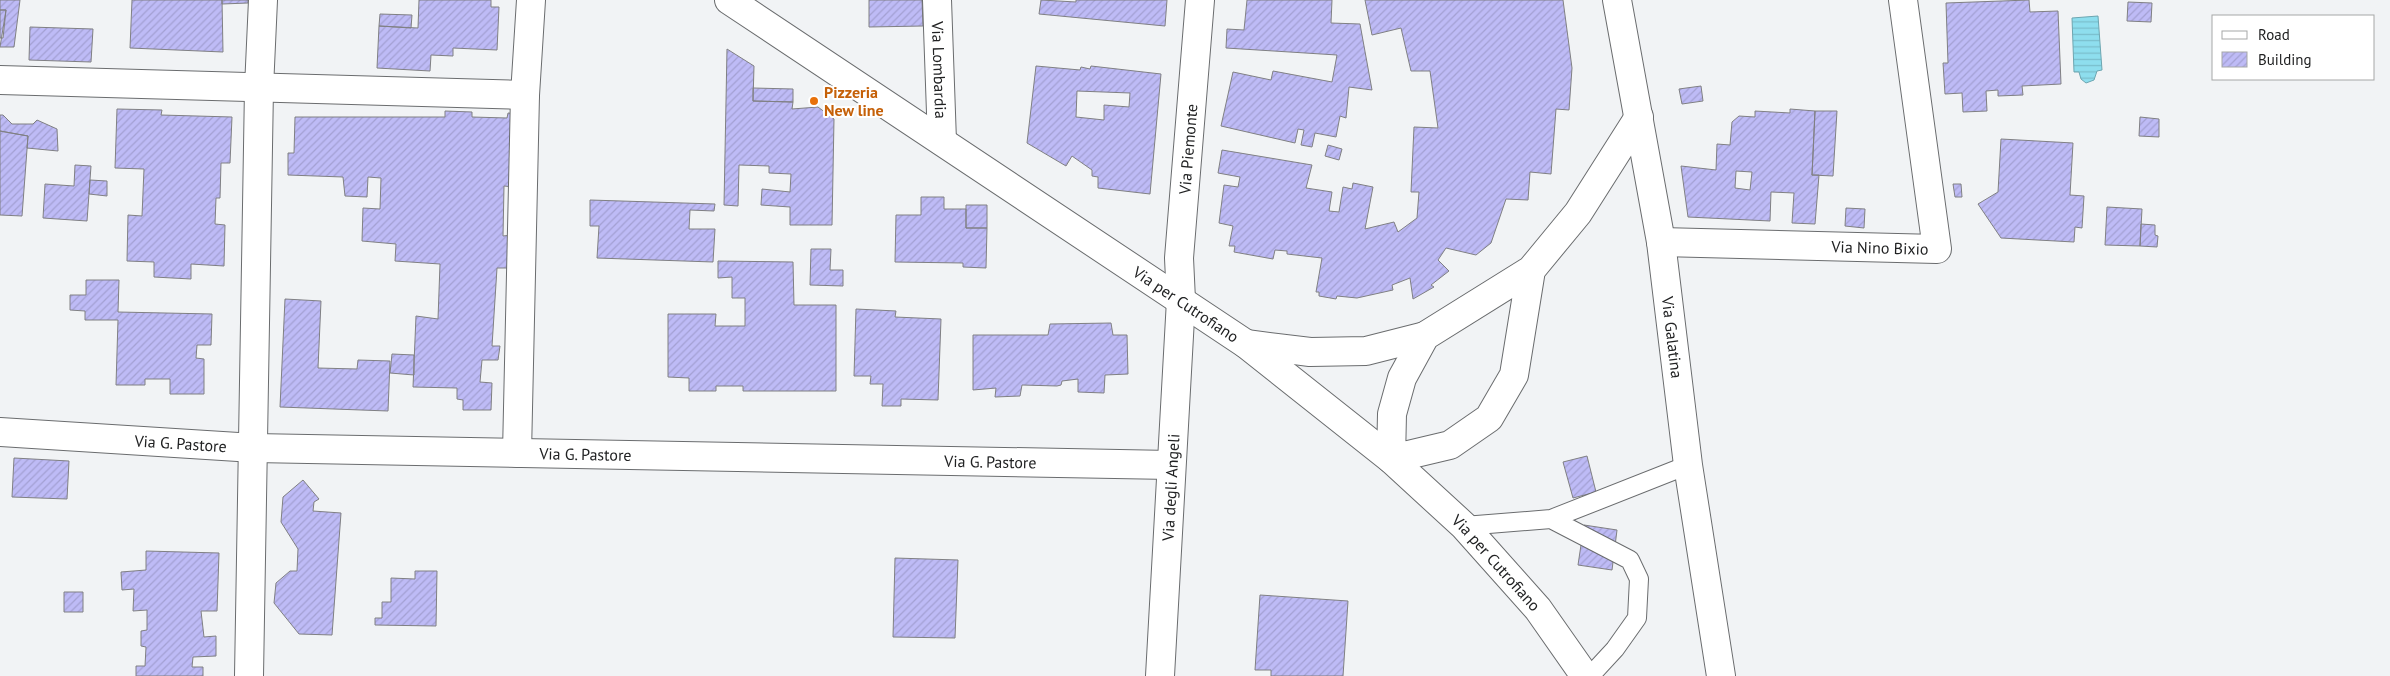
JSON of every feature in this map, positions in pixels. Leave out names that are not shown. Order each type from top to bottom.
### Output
[{"type":"street","points":[[249,676],[259,88],[263,0]]},
{"type":"street","points":[[517,453],[525,96],[531,0]]},
{"type":"street","name":"Via per Cutrofiano","points":[[729,0],[1246,344],[1391,459],[1464,526],[1538,609],[1584,676]]},
{"type":"street","name":"Via Lombardia","points":[[937,0],[942,141]]},
{"type":"street","name":"Via Piemonte","points":[[1181,300],[1179,258],[1200,0]]},
{"type":"street","name":"Via Galatina","points":[[1617,0],[1661,242],[1688,465],[1721,676]]},
{"type":"street","name":"Via Nino Bixio","points":[[1661,242],[1937,249],[1903,0]]},
{"type":"street","points":[[0,80],[525,96]]},
{"type":"street","points":[[1246,344],[1310,352],[1366,351],[1425,336],[1531,270],[1578,213],[1639,117]]},
{"type":"street","points":[[1425,336],[1402,378],[1392,414],[1391,459],[1450,445],[1489,418],[1514,375],[1531,270]]},
{"type":"street","name":"Via degli Angeli","points":[[1160,676],[1181,300]]},
{"type":"street","name":"Via G. Pastore","points":[[0,432],[254,448],[1171,465]]},
{"type":"lane","points":[[1464,526],[1551,519],[1688,465]]},
{"type":"lane","points":[[1551,519],[1630,560],[1639,579],[1637,618],[1615,649],[1590,676]]},
{"type":"water","points":[[2098,16],[2102,70],[2097,71],[2094,80],[2086,83],[2081,79],[2079,72],[2074,72],[2072,18]]},
{"type":"building","points":[[0,0],[20,0],[14,47],[0,47],[6,10],[0,10]]},
{"type":"building","points":[[132,0],[222,0],[223,52],[130,48]]},
{"type":"building","points":[[222,0],[248,0],[248,3],[222,4]]},
{"type":"building","points":[[419,0],[491,0],[491,7],[499,7],[497,50],[453,48],[453,56],[431,55],[430,71],[377,68],[379,26],[418,28]]},
{"type":"building","points":[[869,0],[922,0],[923,26],[869,27]]},
{"type":"building","points":[[1041,0],[1076,2],[1076,0],[1167,0],[1165,26],[1039,14]]},
{"type":"building","points":[[1247,0],[1332,0],[1331,23],[1360,24],[1372,90],[1349,87],[1346,118],[1340,116],[1336,137],[1315,133],[1312,147],[1301,145],[1304,130],[1298,129],[1295,143],[1221,126],[1233,72],[1271,80],[1273,71],[1332,82],[1337,55],[1226,48],[1227,29],[1244,30]]},
{"type":"building","points":[[1365,0],[1563,0],[1572,68],[1569,110],[1556,109],[1551,174],[1530,172],[1528,200],[1506,199],[1491,243],[1476,255],[1446,248],[1438,260],[1449,271],[1431,285],[1434,287],[1413,299],[1410,278],[1392,285],[1393,290],[1357,298],[1337,296],[1336,299],[1319,296],[1319,292],[1316,292],[1322,258],[1287,254],[1287,251],[1275,250],[1273,259],[1234,252],[1235,246],[1229,246],[1233,226],[1219,223],[1224,185],[1238,187],[1240,177],[1218,173],[1222,150],[1312,165],[1306,188],[1332,192],[1329,211],[1339,212],[1343,187],[1352,189],[1353,183],[1373,187],[1365,229],[1394,222],[1398,232],[1417,218],[1419,192],[1411,192],[1414,127],[1438,128],[1430,71],[1411,71],[1401,28],[1372,35]]},
{"type":"building","points":[[2029,0],[2030,12],[2058,11],[2061,84],[2022,86],[2023,95],[1998,96],[1998,90],[1986,91],[1987,111],[1963,112],[1962,93],[1945,94],[1943,63],[1948,63],[1946,3]]},
{"type":"building","points":[[2128,2],[2152,3],[2151,22],[2127,21]]},
{"type":"building","points":[[0,10],[6,10],[3,38],[0,38]]},
{"type":"building","points":[[380,14],[412,15],[411,28],[379,26]]},
{"type":"building","points":[[30,27],[93,29],[91,62],[29,60]]},
{"type":"building","points":[[727,49],[754,66],[753,101],[793,102],[792,109],[818,107],[834,119],[832,225],[790,225],[790,207],[761,205],[762,189],[790,192],[791,174],[769,173],[769,166],[739,165],[738,206],[724,205]]},
{"type":"building","points":[[1036,66],[1080,70],[1081,67],[1090,69],[1091,66],[1161,74],[1150,194],[1098,188],[1098,177],[1092,176],[1092,170],[1072,156],[1066,166],[1027,143]],"holes":[[[1077,91],[1130,93],[1129,107],[1104,105],[1104,120],[1076,117]]]},
{"type":"building","points":[[1701,86],[1703,101],[1682,104],[1679,89]]},
{"type":"building","points":[[753,88],[793,89],[793,102],[753,101]]},
{"type":"building","points":[[117,109],[162,110],[161,115],[232,117],[230,163],[221,163],[220,198],[216,198],[215,224],[225,225],[224,266],[191,264],[191,279],[154,277],[154,262],[127,261],[128,215],[142,216],[144,169],[115,168]]},
{"type":"building","points":[[1790,109],[1815,111],[1812,175],[1819,175],[1815,224],[1792,223],[1794,193],[1771,192],[1770,221],[1688,217],[1681,166],[1716,170],[1717,144],[1730,145],[1732,122],[1739,116],[1755,117],[1755,111],[1790,113]],"holes":[[[1736,171],[1752,172],[1750,190],[1735,188]]]},
{"type":"building","points":[[445,111],[472,112],[472,117],[507,118],[508,113],[522,114],[514,187],[504,186],[503,236],[512,235],[511,268],[497,268],[492,346],[500,346],[498,360],[482,360],[480,382],[492,383],[491,410],[463,410],[463,400],[457,399],[457,388],[413,387],[416,316],[438,319],[440,264],[395,261],[396,244],[362,241],[363,208],[380,209],[381,178],[368,177],[367,197],[345,196],[343,177],[288,175],[288,153],[294,153],[295,117],[445,117]]},
{"type":"building","points":[[1815,111],[1837,111],[1833,176],[1812,175]]},
{"type":"building","points":[[0,115],[3,115],[12,124],[33,124],[37,120],[57,129],[58,151],[27,148],[28,136],[0,131]]},
{"type":"building","points":[[2140,117],[2159,119],[2159,137],[2139,136]]},
{"type":"building","points":[[0,131],[28,136],[22,216],[0,215]]},
{"type":"building","points":[[2001,139],[2073,143],[2070,195],[2084,196],[2082,228],[2075,227],[2074,242],[2001,238],[1978,204],[1998,192]]},
{"type":"building","points":[[1328,145],[1342,149],[1339,160],[1325,156]]},
{"type":"building","points":[[75,165],[91,166],[87,221],[43,218],[45,184],[74,186]]},
{"type":"building","points":[[90,180],[107,181],[107,196],[89,194]]},
{"type":"building","points":[[1953,184],[1961,184],[1962,197],[1955,197]]},
{"type":"building","points":[[921,197],[944,197],[944,209],[966,209],[966,228],[987,228],[986,268],[963,267],[963,263],[895,262],[896,215],[921,215]]},
{"type":"building","points":[[590,200],[715,204],[714,211],[690,210],[689,229],[715,229],[713,262],[597,258],[599,226],[590,226]]},
{"type":"building","points":[[966,205],[987,205],[987,228],[966,228]]},
{"type":"building","points":[[2107,207],[2142,209],[2140,246],[2105,245]]},
{"type":"building","points":[[1846,208],[1865,209],[1864,228],[1845,226]]},
{"type":"building","points":[[2141,224],[2155,225],[2155,235],[2158,236],[2157,247],[2140,246]]},
{"type":"building","points":[[811,249],[831,249],[830,270],[843,270],[843,286],[810,285]]},
{"type":"building","points":[[718,261],[793,262],[794,305],[836,305],[836,391],[743,391],[743,386],[716,386],[716,391],[689,391],[689,378],[668,377],[668,314],[716,314],[715,326],[745,326],[745,298],[732,298],[732,277],[718,278]]},
{"type":"building","points":[[86,280],[119,280],[118,312],[212,314],[211,345],[197,345],[196,358],[204,359],[204,394],[170,394],[170,379],[145,379],[145,385],[116,385],[118,320],[85,320],[85,311],[70,310],[70,295],[86,295]]},
{"type":"building","points":[[285,299],[321,301],[318,368],[357,369],[358,360],[390,361],[388,411],[280,407]]},
{"type":"building","points":[[856,309],[896,311],[895,317],[941,319],[938,400],[901,399],[901,406],[882,406],[883,384],[870,384],[871,376],[854,376]]},
{"type":"building","points":[[1111,323],[1113,335],[1127,335],[1128,374],[1105,375],[1104,393],[1078,392],[1078,379],[1062,381],[1061,385],[1057,386],[1022,385],[1020,396],[995,397],[996,388],[973,390],[973,335],[1048,335],[1050,324]]},
{"type":"building","points":[[392,354],[414,355],[414,375],[390,373]]},
{"type":"building","points":[[1587,456],[1596,492],[1573,498],[1563,462]]},
{"type":"building","points":[[14,458],[69,461],[67,499],[12,497]]},
{"type":"building","points":[[303,480],[319,499],[314,502],[313,511],[341,513],[332,635],[299,634],[274,603],[276,583],[290,571],[297,571],[298,549],[281,522],[283,497]]},
{"type":"building","points":[[1584,525],[1617,530],[1612,570],[1578,565]]},
{"type":"building","points":[[146,551],[219,553],[217,611],[201,611],[204,637],[216,636],[216,656],[193,657],[192,667],[203,667],[203,676],[136,676],[136,666],[145,666],[146,647],[141,646],[141,631],[147,630],[147,610],[133,611],[134,589],[122,590],[121,572],[146,570]]},
{"type":"building","points":[[895,558],[958,560],[955,638],[893,637]]},
{"type":"building","points":[[415,571],[437,571],[436,626],[375,625],[375,618],[382,618],[382,602],[391,602],[391,578],[415,579]]},
{"type":"building","points":[[64,592],[83,592],[83,612],[64,612]]},
{"type":"building","points":[[1260,595],[1348,601],[1343,676],[1271,676],[1271,670],[1255,670]]},
{"type":"place","name":"Pizzeria New line","points":[[814,101]]}]
